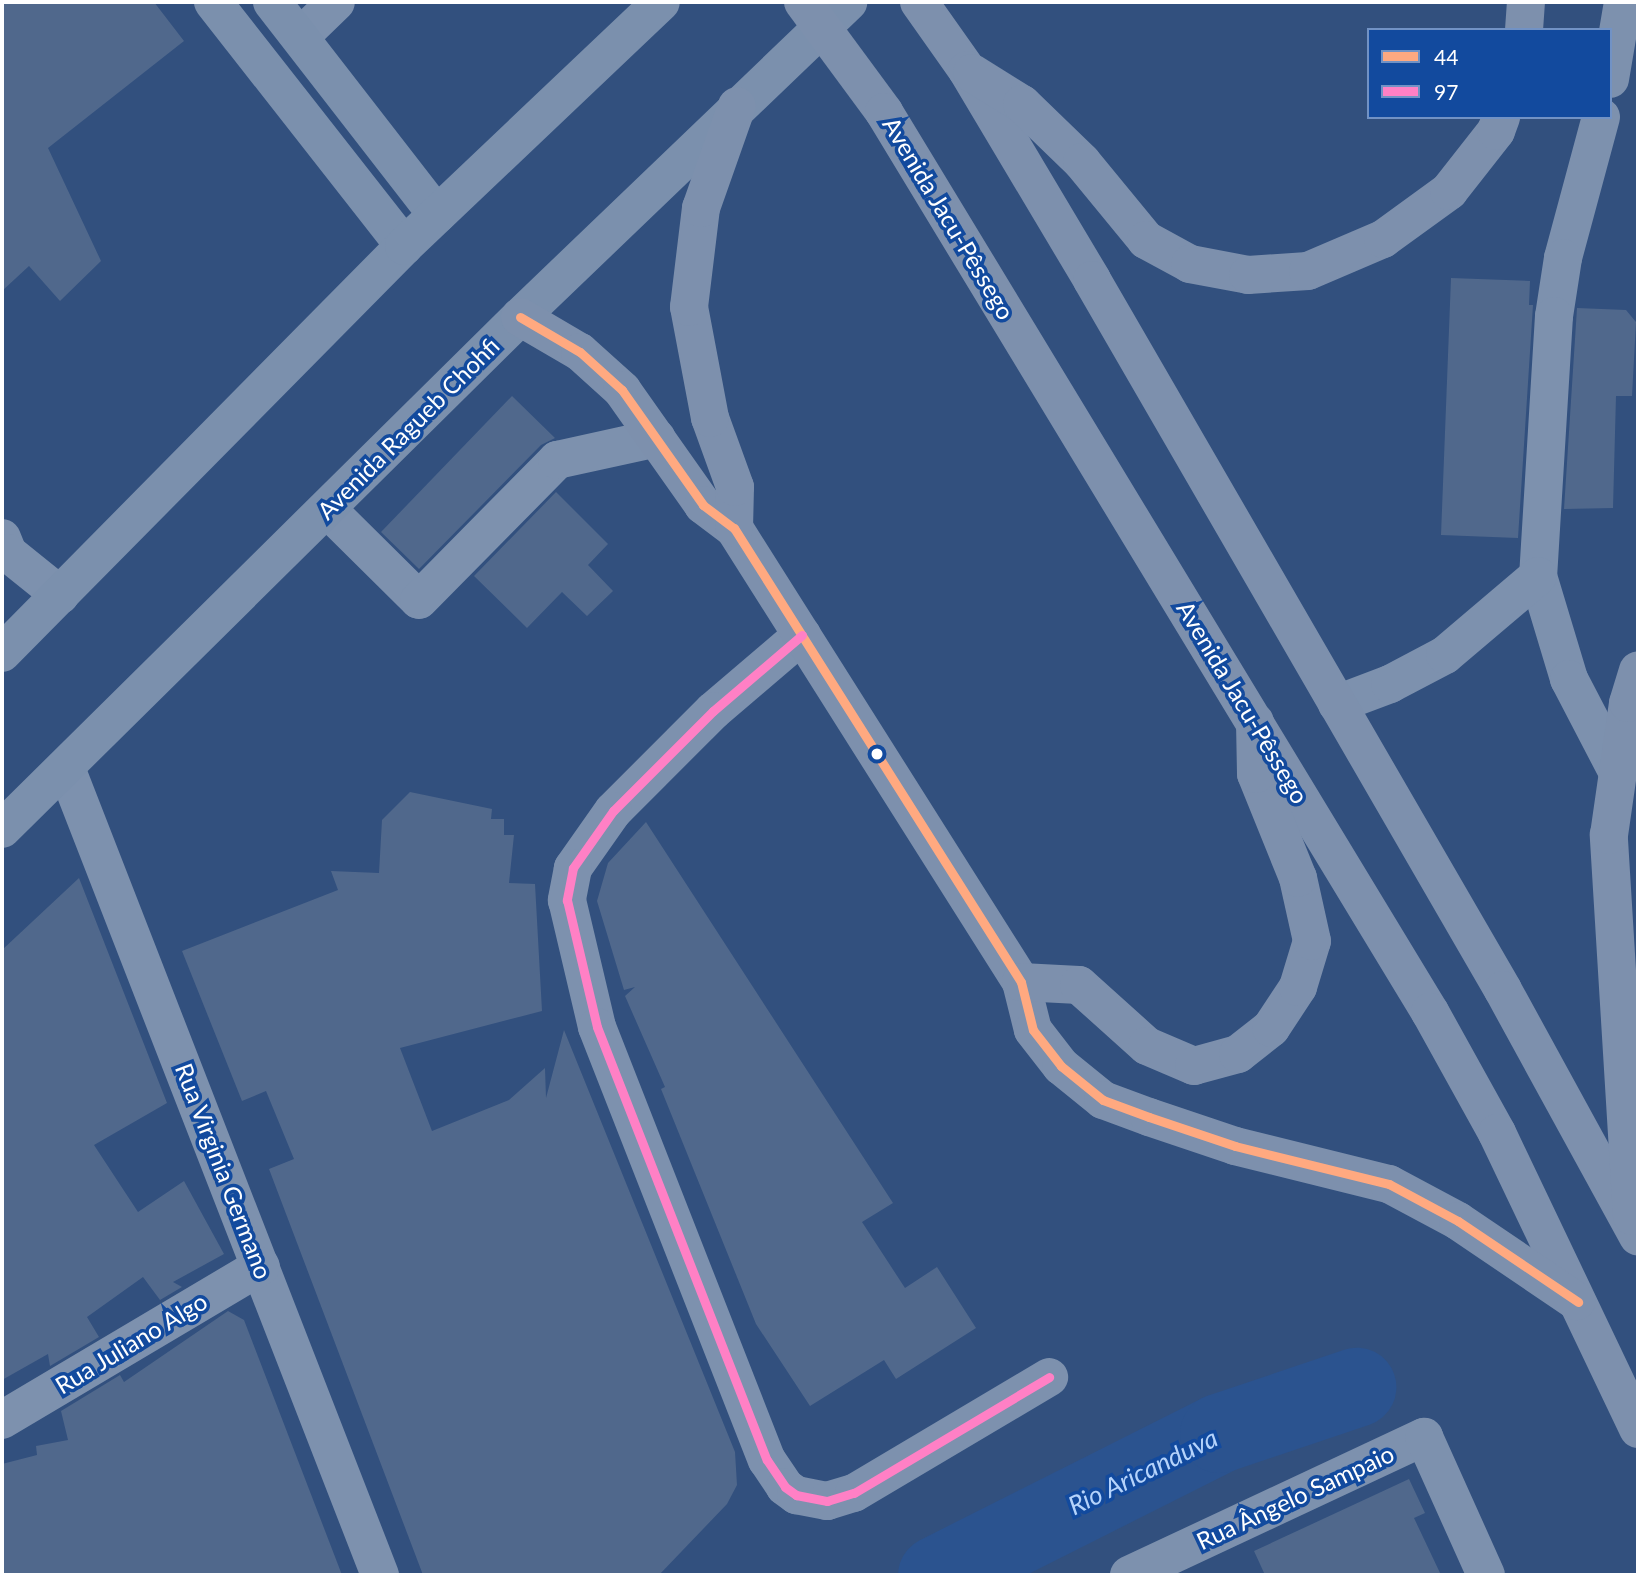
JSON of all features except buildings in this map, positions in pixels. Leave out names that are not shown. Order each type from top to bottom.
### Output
[{"type":"highway","name":"Avenida Jacu-Pêssego","points":[[803,2],[884,111],[1255,721],[1497,1133],[1638,1429]]},
{"type":"highway","points":[[919,2],[967,70],[1337,705],[1635,1231]]},
{"type":"highway","points":[[1524,28],[1526,2]]},
{"type":"highway","points":[[967,70],[1031,112],[1082,162],[1146,240],[1190,264],[1248,275],[1308,271],[1383,239],[1449,191],[1496,131],[1500,119]]},
{"type":"highway","points":[[734,528],[735,486],[710,418],[689,307],[701,208],[737,106]]},
{"type":"highway","points":[[520,317],[580,352],[622,390],[703,505],[734,528],[1021,982],[1033,1030],[1061,1066],[1103,1100],[1235,1146],[1389,1184],[1458,1221],[1578,1302]]},
{"type":"highway","points":[[1635,1231],[1609,835],[1628,703],[1638,671]]},
{"type":"highway","points":[[1021,982],[1079,985],[1147,1046],[1194,1066],[1238,1054],[1271,1028],[1298,987],[1312,941],[1298,878],[1256,774],[1255,721]]},
{"type":"main road","points":[[213,2],[404,246]]},
{"type":"main road","points":[[272,2],[437,215]]},
{"type":"main road","points":[[2,653],[404,246],[661,2]]},
{"type":"main road","name":"Avenida Ragueb Chohfi","points":[[2,829],[520,317],[848,2]]},
{"type":"street","points":[[300,37],[336,2]]},
{"type":"street","points":[[1612,67],[1623,2]]},
{"type":"street","points":[[1600,119],[1563,258],[1554,316],[1538,576],[1569,680],[1618,773]]},
{"type":"street","points":[[327,509],[418,600],[557,460],[657,438]]},
{"type":"street","points":[[2,538],[8,553],[60,595]]},
{"type":"street","points":[[1337,705],[1391,684],[1445,654],[1538,576]]},
{"type":"street","points":[[802,635],[713,711],[613,811],[573,868],[567,900],[597,1027],[767,1460],[785,1487],[796,1495],[827,1501],[854,1493],[1049,1377]]},
{"type":"street","name":"Rua Virginia Germano","points":[[66,768],[380,1575]]},
{"type":"street","name":"Rua Juliano Algo","points":[[2,1420],[261,1266]]},
{"type":"street","name":"Rua Ângelo Sampaio","points":[[1129,1575],[1424,1437],[1486,1575]]},
{"type":"waterway","name":"Rio Aricanduva","points":[[937,1575],[1219,1433],[1356,1387]]},
{"type":"transit line","name":"44","points":[[520,317],[580,352],[622,390],[703,505],[734,528],[1021,982],[1033,1030],[1061,1066],[1103,1100],[1149,1117],[1235,1146],[1389,1184],[1458,1221],[1578,1302]]},
{"type":"transit line","name":"97","points":[[802,635],[713,711],[613,811],[573,868],[567,900],[597,1027],[767,1460],[785,1487],[796,1495],[827,1501],[854,1493],[1049,1377]]}]
